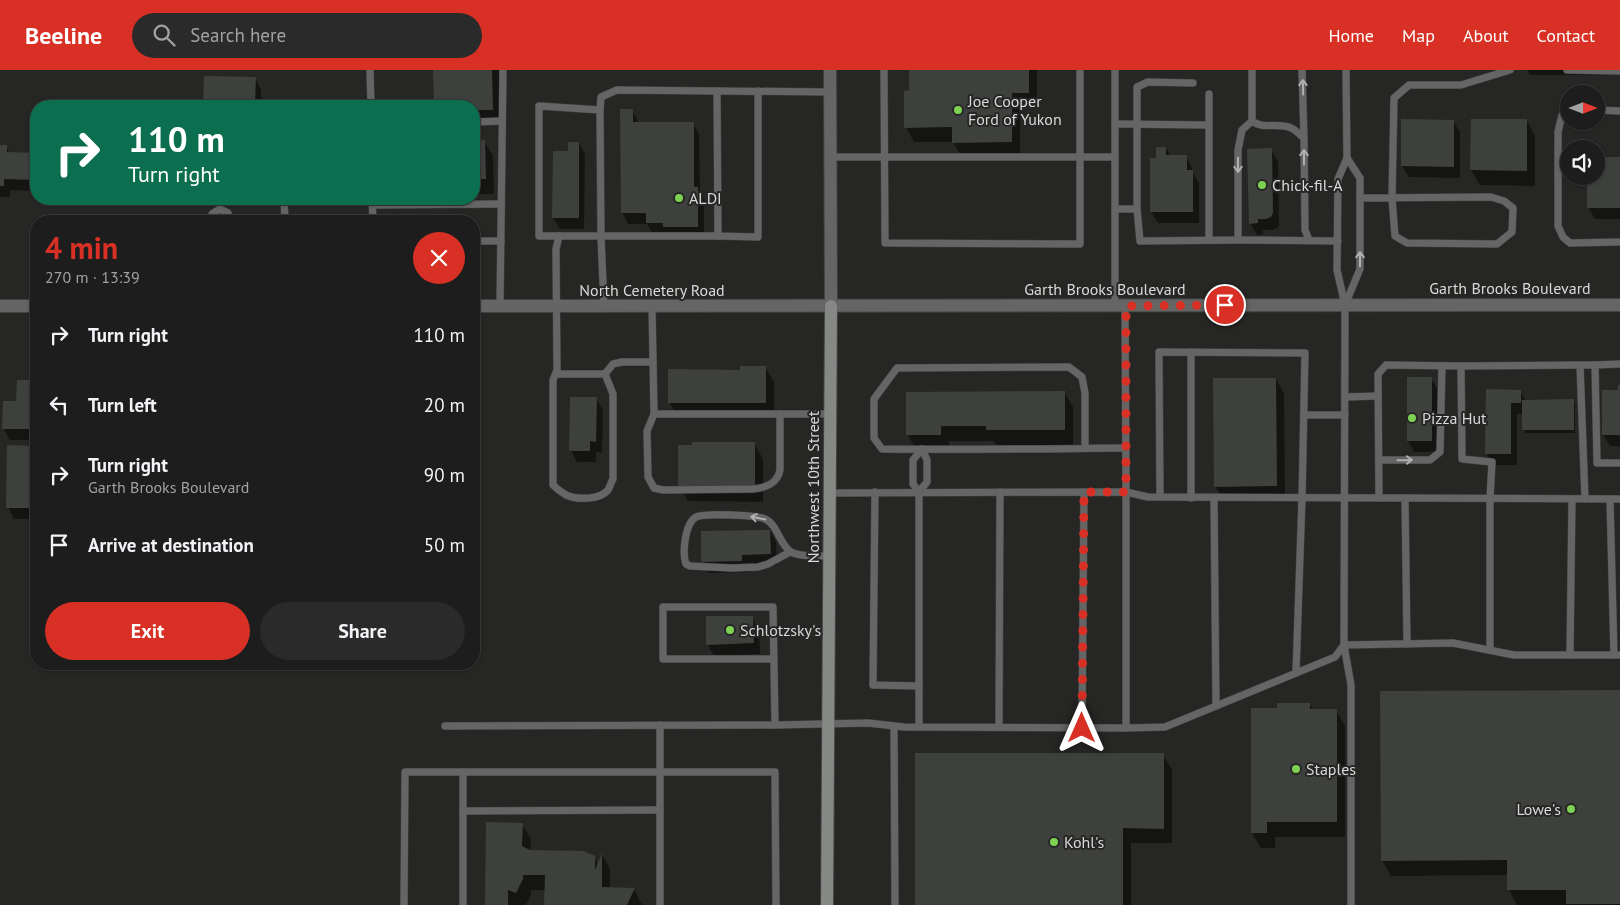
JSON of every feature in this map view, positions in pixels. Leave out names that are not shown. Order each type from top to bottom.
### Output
[{"type":"main road","name":"Northwest 10th Street","points":[[827,905],[831,306]]},
{"type":"street","name":"Northwest 10th Street","points":[[830,70],[831,306]]},
{"type":"street","name":"Garth Brooks Boulevard","points":[[831,306],[1620,304]]},
{"type":"street","points":[[0,306],[30,306]]},
{"type":"street","name":"North Cemetery Road","points":[[480,306],[831,306]]},
{"type":"lane","points":[[370,70],[371,100]]},
{"type":"lane","points":[[500,306],[503,70]]},
{"type":"lane","points":[[884,70],[885,243],[1080,244],[1080,70]]},
{"type":"lane","points":[[1115,70],[1115,209],[1126,448],[1126,728]]},
{"type":"lane","points":[[1238,240],[1238,150],[1242,130],[1252,121],[1252,70]]},
{"type":"lane","points":[[1302,70],[1305,230],[1309,240]]},
{"type":"lane","points":[[1346,70],[1347,158],[1338,179],[1338,270],[1345,305],[1344,645],[1351,685],[1351,905]]},
{"type":"lane","points":[[1360,198],[1392,198],[1490,197],[1504,201],[1513,208],[1512,232],[1497,244],[1407,243],[1395,236],[1392,198],[1394,98],[1409,85],[1461,85],[1510,70]]},
{"type":"lane","points":[[1567,70],[1620,71]]},
{"type":"lane","points":[[1193,83],[1148,82],[1137,87],[1137,209],[1140,241],[1338,241]]},
{"type":"lane","points":[[604,306],[601,237],[600,97],[617,90],[830,92]]},
{"type":"lane","points":[[717,91],[718,236]]},
{"type":"lane","points":[[600,110],[539,106],[539,236],[758,237],[758,92]]},
{"type":"lane","points":[[1209,94],[1209,240]]},
{"type":"lane","points":[[1605,110],[1620,111]]},
{"type":"lane","points":[[480,122],[502,121]]},
{"type":"lane","points":[[1252,121],[1258,125],[1291,128],[1304,138]]},
{"type":"lane","points":[[1115,124],[1208,125]]},
{"type":"lane","points":[[1560,124],[1558,132],[1558,226],[1563,237],[1570,243],[1620,242]]},
{"type":"lane","points":[[830,157],[1115,157]]},
{"type":"lane","points":[[1345,305],[1360,269],[1360,178],[1347,158]]},
{"type":"lane","points":[[480,204],[501,204]]},
{"type":"lane","points":[[212,215],[220,209],[229,215]]},
{"type":"lane","points":[[1115,209],[1137,209]]},
{"type":"lane","points":[[559,236],[556,249],[557,370],[553,380],[553,485],[567,496],[599,496],[608,490],[613,479],[613,394],[605,374]]},
{"type":"lane","points":[[480,241],[501,241]]},
{"type":"lane","points":[[652,306],[654,414],[647,432],[648,477],[654,488],[663,490],[753,489],[774,482],[779,476],[780,470],[780,414]]},
{"type":"lane","points":[[1160,497],[1159,352],[1305,353],[1296,673]]},
{"type":"lane","points":[[1191,352],[1191,498]]},
{"type":"lane","points":[[605,374],[612,364],[622,362],[653,362]]},
{"type":"lane","points":[[1379,498],[1378,374],[1386,364],[1595,366],[1620,364]]},
{"type":"lane","points":[[1379,460],[1430,460],[1440,452],[1442,366]]},
{"type":"lane","points":[[1461,366],[1462,459],[1492,462],[1490,498],[1490,650]]},
{"type":"lane","points":[[1580,366],[1585,499]]},
{"type":"lane","points":[[1595,366],[1597,463],[1620,462]]},
{"type":"lane","points":[[1086,448],[1085,393],[1082,377],[1069,367],[898,368],[874,399],[874,438],[882,448],[922,449],[1126,448]]},
{"type":"lane","points":[[556,374],[605,374]]},
{"type":"lane","points":[[1345,397],[1378,396]]},
{"type":"lane","points":[[654,414],[830,414]]},
{"type":"lane","points":[[1304,414],[1345,415]]},
{"type":"lane","points":[[919,727],[919,492],[913,484],[913,460],[922,449]]},
{"type":"lane","points":[[919,492],[927,482],[927,460],[922,449]]},
{"type":"lane","points":[[875,492],[873,685],[919,686]]},
{"type":"lane","points":[[999,727],[1000,492]]},
{"type":"lane","points":[[1082,728],[1084,492]]},
{"type":"lane","points":[[830,493],[1126,492],[1148,497],[1191,498],[1620,499]]},
{"type":"lane","points":[[1214,498],[1216,706]]},
{"type":"lane","points":[[1405,498],[1407,644]]},
{"type":"lane","points":[[1570,655],[1572,499]]},
{"type":"lane","points":[[1344,645],[1453,643],[1514,655],[1617,655],[1610,499]]},
{"type":"lane","points":[[790,552],[768,564],[752,568],[690,566],[686,564],[684,554],[691,521],[695,517],[707,515],[759,516],[767,520],[790,552],[829,556]]},
{"type":"lane","points":[[774,658],[663,659],[663,607],[773,607],[774,658],[775,725]]},
{"type":"lane","points":[[445,726],[660,726],[868,723],[919,727],[1165,727],[1335,657],[1344,645]]},
{"type":"lane","points":[[660,726],[660,905]]},
{"type":"lane","points":[[894,726],[895,905]]},
{"type":"lane","points":[[404,905],[405,772],[775,772],[776,905]]},
{"type":"lane","points":[[462,772],[463,905]]},
{"type":"lane","points":[[463,811],[660,810]]},
{"type":"building","points":[[433,70],[492,70],[493,110],[480,110],[480,100],[434,100]]},
{"type":"building","name":"Joe Cooper Ford of Yukon","points":[[909,70],[1029,70],[1029,93],[1012,93],[1012,142],[952,143],[952,127],[904,128],[904,91],[909,90]]},
{"type":"building","points":[[204,76],[256,77],[255,100],[203,100]]},
{"type":"building","points":[[620,109],[633,109],[633,122],[694,122],[694,187],[698,187],[698,227],[663,227],[663,223],[646,223],[646,213],[621,213]]},
{"type":"building","points":[[1401,119],[1454,120],[1454,167],[1401,166]]},
{"type":"building","points":[[1471,119],[1527,119],[1527,171],[1470,170]]},
{"type":"building","points":[[480,140],[485,140],[486,179],[480,179]]},
{"type":"building","points":[[568,142],[579,142],[579,218],[552,218],[553,151],[568,151]]},
{"type":"building","points":[[0,145],[7,145],[7,152],[30,153],[30,180],[4,179],[4,186],[0,186]]},
{"type":"building","points":[[1156,147],[1166,147],[1166,155],[1187,155],[1187,170],[1193,170],[1193,212],[1150,212],[1150,158],[1156,158]]},
{"type":"building","points":[[1272,148],[1273,213],[1271,217],[1266,219],[1258,219],[1258,223],[1249,224],[1247,149]]},
{"type":"building","points":[[1605,157],[1620,157],[1620,208],[1587,208],[1587,185],[1605,185]]},
{"type":"building","points":[[740,366],[766,366],[766,403],[668,403],[668,369],[740,370]]},
{"type":"building","points":[[1407,377],[1432,377],[1432,441],[1407,441]]},
{"type":"building","points":[[1213,378],[1276,378],[1277,486],[1214,487]]},
{"type":"building","points":[[17,380],[30,380],[30,429],[2,429],[3,401],[16,401]]},
{"type":"building","points":[[1618,385],[1620,385],[1620,435],[1602,435],[1602,390],[1618,390]]},
{"type":"building","points":[[1486,389],[1521,390],[1521,403],[1511,403],[1511,454],[1485,454]]},
{"type":"building","points":[[1065,391],[1065,430],[986,430],[986,426],[941,426],[941,435],[906,435],[906,392]]},
{"type":"building","points":[[570,397],[597,397],[596,442],[590,441],[590,451],[569,451]]},
{"type":"building","points":[[1574,399],[1574,430],[1522,430],[1522,400]]},
{"type":"building","points":[[692,442],[755,442],[755,487],[678,487],[678,445],[692,445]]},
{"type":"building","points":[[7,445],[30,446],[30,508],[6,508]]},
{"type":"building","points":[[770,530],[771,554],[742,555],[742,561],[701,562],[701,531]]},
{"type":"building","name":"Schlotzsky's","points":[[706,616],[753,616],[754,643],[706,645]]},
{"type":"building","points":[[1620,690],[1620,904],[1566,904],[1566,890],[1507,890],[1507,860],[1381,861],[1380,691]]},
{"type":"building","points":[[1277,703],[1310,703],[1310,709],[1337,709],[1337,822],[1267,822],[1267,833],[1251,833],[1251,708],[1277,708]]},
{"type":"building","points":[[915,753],[1164,753],[1164,829],[1123,828],[1123,905],[915,905]]},
{"type":"building","points":[[486,822],[523,823],[522,846],[530,850],[583,851],[595,856],[595,870],[602,853],[602,887],[635,888],[627,905],[544,905],[545,875],[523,875],[516,893],[508,890],[508,905],[485,905]]},
{"type":"place","name":"Joe Cooper Ford of Yukon","points":[[958,110]]},
{"type":"place","name":"Chick-fil-A","points":[[1262,185]]},
{"type":"place","name":"ALDI","points":[[679,198]]},
{"type":"place","name":"Pizza Hut","points":[[1412,418]]},
{"type":"place","name":"Schlotzsky's","points":[[730,630]]},
{"type":"place","name":"Staples","points":[[1296,769]]},
{"type":"place","name":"Lowe's","points":[[1571,809]]},
{"type":"place","name":"Kohl's","points":[[1054,842]]},
{"type":"route","points":[[1082,728],[1084,492],[1126,492],[1126,306],[1225,305]]}]
